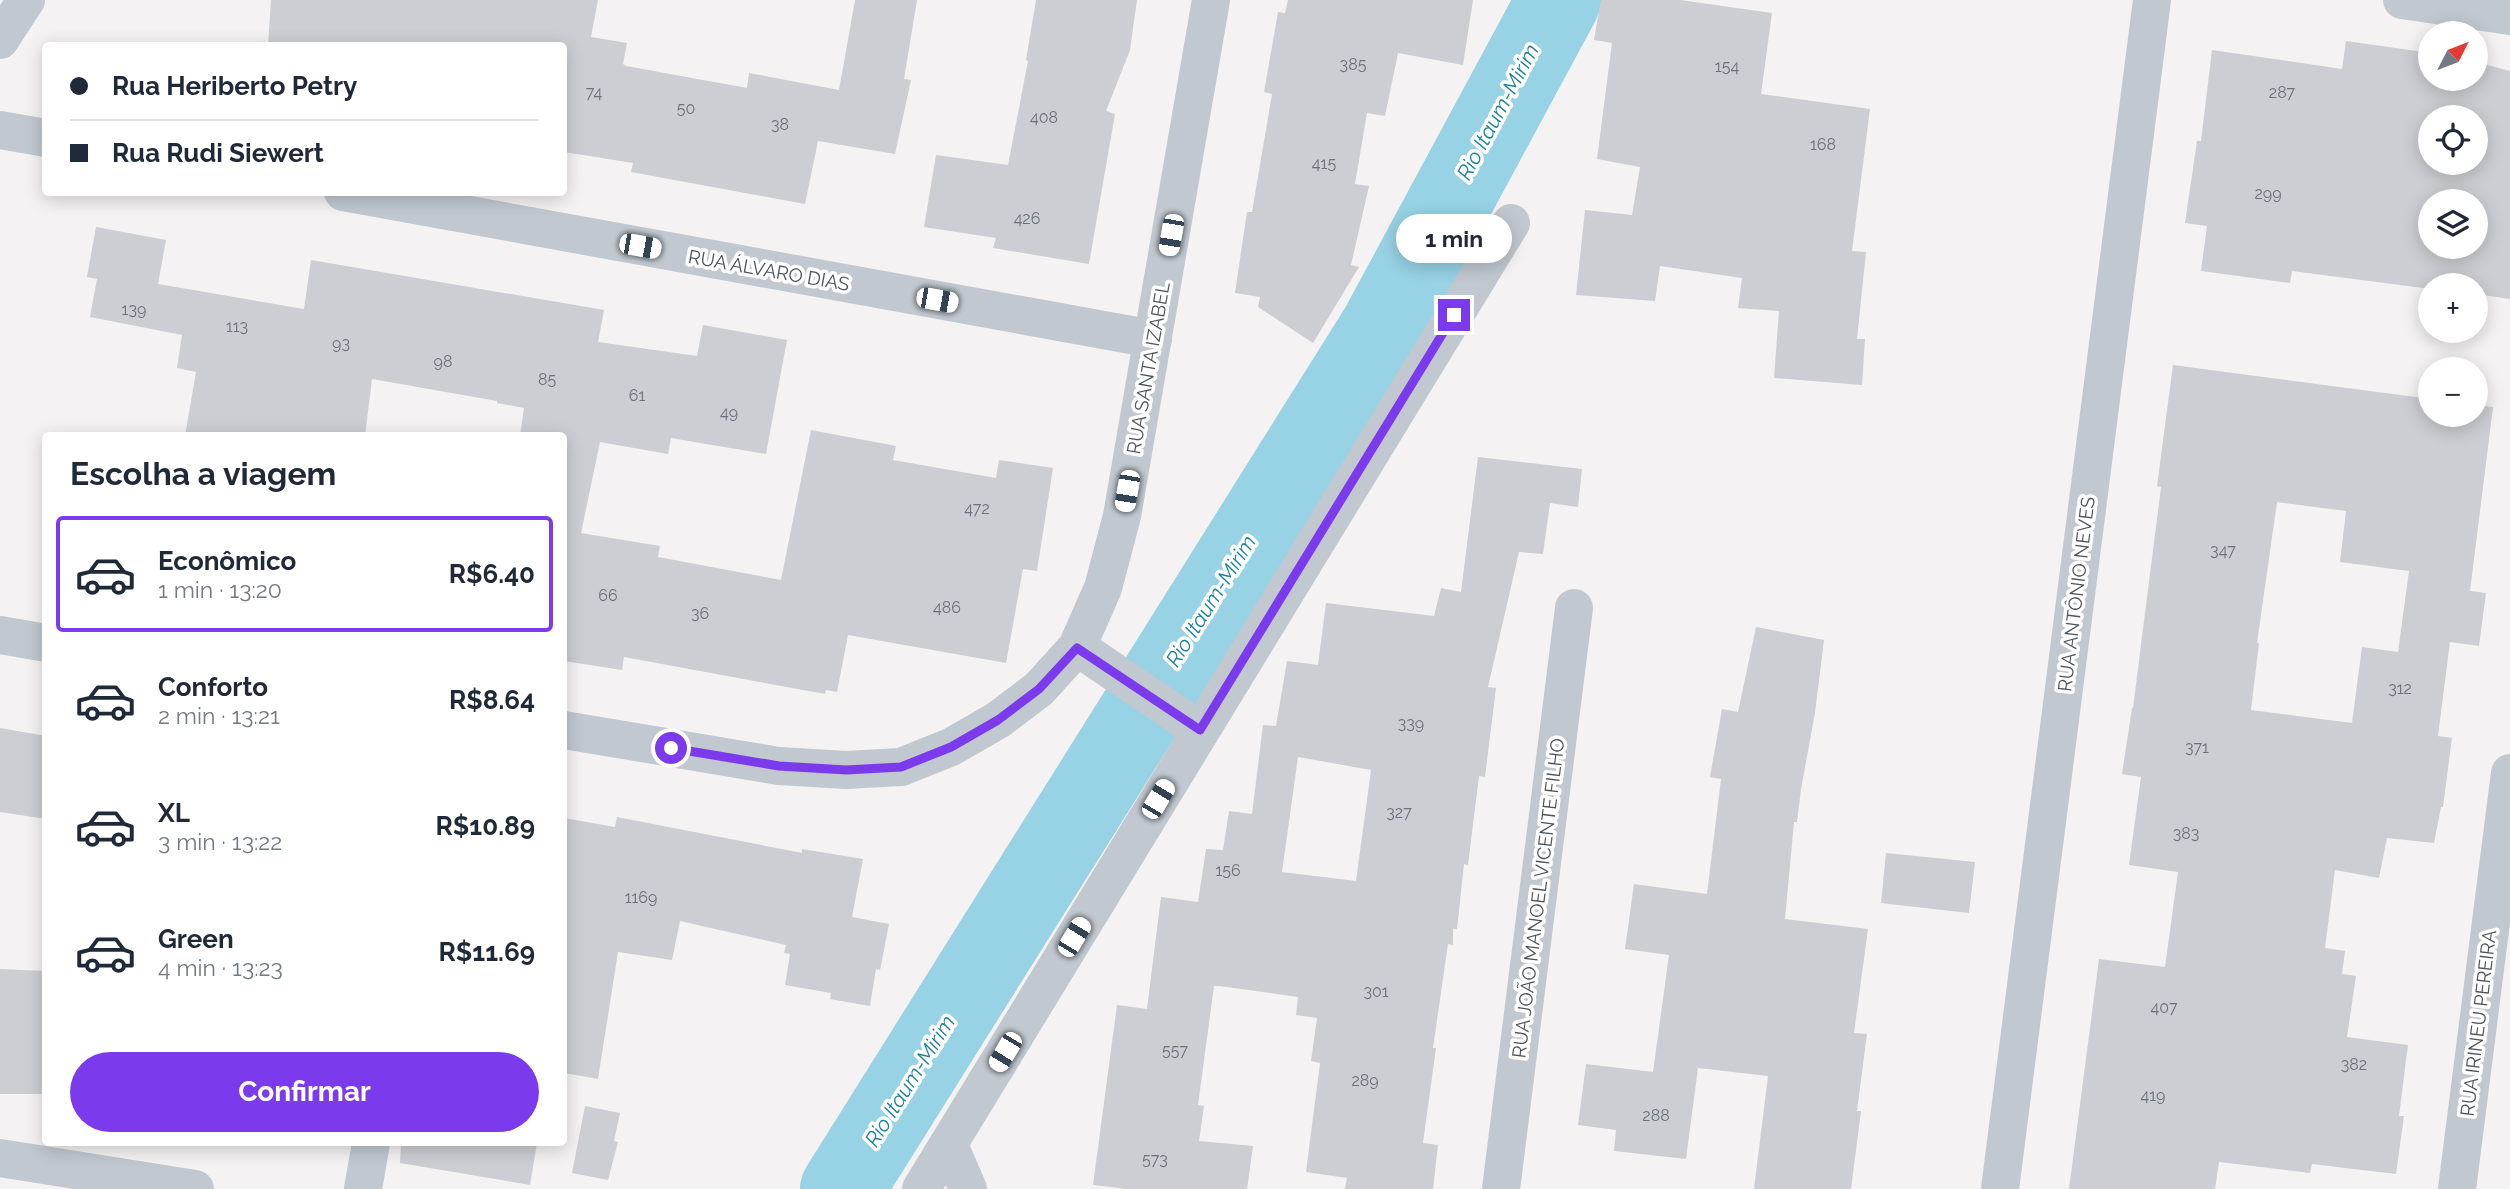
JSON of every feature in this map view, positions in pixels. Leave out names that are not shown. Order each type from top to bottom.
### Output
[{"type":"street","points":[[0,40],[26,0]]},
{"type":"street","name":"RUA SANTA IZABEL","points":[[1077,648],[1102,588],[1122,516],[1210,0]]},
{"type":"street","name":"RUA ANTÔNIO NEVES","points":[[2000,1189],[2152,0]]},
{"type":"street","points":[[2402,0],[2510,16]]},
{"type":"street","points":[[0,130],[42,137]]},
{"type":"street","name":"RUA ÁLVARO DIAS","points":[[366,196],[1153,339]]},
{"type":"street","points":[[921,1189],[1511,223]]},
{"type":"street","name":"RUA JOÃO MANOEL VICENTE FILHO","points":[[1501,1189],[1574,607]]},
{"type":"street","points":[[0,635],[42,642]]},
{"type":"street","points":[[567,731],[779,766],[846,770],[901,767],[951,747],[998,720],[1039,689],[1077,648],[1200,730]]},
{"type":"street","name":"RUA IRINEU PEREIRA","points":[[2457,1189],[2510,773]]},
{"type":"street","points":[[949,1144],[968,1189]]},
{"type":"street","points":[[363,1189],[370,1146]]},
{"type":"street","points":[[0,1158],[195,1189]]},
{"type":"building","points":[[271,0],[598,0],[591,37],[627,43],[623,64],[626,66],[747,88],[749,73],[839,90],[855,0],[917,0],[904,79],[911,80],[895,154],[818,141],[805,204],[631,172],[633,163],[567,152],[567,42],[268,42]]},
{"type":"building","points":[[1036,0],[1137,0],[1130,50],[1106,111],[1115,114],[1089,264],[993,248],[996,238],[924,227],[936,155],[1008,165],[1028,61],[1026,60]]},
{"type":"building","points":[[1288,0],[1473,0],[1463,65],[1398,53],[1385,116],[1367,113],[1355,184],[1369,186],[1351,265],[1359,267],[1313,343],[1258,307],[1260,297],[1235,293],[1247,212],[1252,212],[1272,94],[1264,92],[1278,12],[1285,13]]},
{"type":"building","points":[[1601,0],[1680,0],[1772,13],[1761,94],[1870,109],[1852,251],[1866,252],[1857,339],[1865,339],[1862,385],[1774,378],[1779,311],[1738,308],[1742,278],[1660,266],[1655,301],[1576,295],[1585,210],[1632,215],[1640,167],[1597,159],[1612,43],[1594,40]]},
{"type":"building","points":[[2346,41],[2418,51],[2418,91],[2488,91],[2488,65],[2510,71],[2510,299],[2488,296],[2488,273],[2418,273],[2418,287],[2292,271],[2290,283],[2201,271],[2207,226],[2185,223],[2197,141],[2201,141],[2212,50],[2342,69]]},
{"type":"building","points":[[96,227],[166,240],[158,284],[304,309],[311,260],[604,310],[598,342],[697,356],[703,325],[787,340],[766,454],[671,438],[668,454],[600,442],[581,533],[660,546],[658,557],[781,580],[811,430],[896,446],[893,460],[996,478],[999,460],[1053,468],[1037,571],[1023,569],[1006,663],[848,635],[837,692],[826,690],[825,694],[624,657],[622,670],[567,661],[567,432],[521,432],[524,408],[372,379],[365,432],[186,432],[196,372],[177,368],[182,335],[90,317],[97,279],[87,277]]},
{"type":"building","points":[[2173,365],[2418,397],[2418,427],[2488,427],[2488,406],[2493,407],[2470,591],[2486,593],[2479,646],[2450,642],[2438,736],[2452,738],[2443,807],[2434,843],[2387,838],[2379,878],[2335,870],[2325,948],[2345,951],[2342,974],[2356,976],[2347,1037],[2408,1045],[2399,1116],[2404,1116],[2396,1174],[2312,1164],[2310,1173],[2219,1162],[2215,1189],[2069,1189],[2099,959],[2165,967],[2178,872],[2129,865],[2141,777],[2122,774],[2161,487],[2157,486]],"holes":[[[2277,502],[2346,511],[2340,562],[2409,571],[2398,652],[2362,647],[2352,723],[2251,710],[2257,643]]]},
{"type":"building","points":[[1478,457],[1582,469],[1578,507],[1550,503],[1543,554],[1519,552],[1488,687],[1496,688],[1485,777],[1479,776],[1468,865],[1464,864],[1457,929],[1453,929],[1453,945],[1448,944],[1433,1048],[1436,1048],[1423,1143],[1438,1145],[1433,1189],[1345,1189],[1347,1178],[1306,1172],[1320,1063],[1311,1061],[1317,1018],[1296,1015],[1298,997],[1220,986],[1214,986],[1198,1105],[1204,1106],[1199,1141],[1253,1146],[1247,1189],[1127,1189],[1093,1185],[1117,1005],[1147,1009],[1161,897],[1198,902],[1206,849],[1223,850],[1229,811],[1252,814],[1263,725],[1276,726],[1287,661],[1318,665],[1326,603],[1434,616],[1441,588],[1461,592]],"holes":[[[1298,757],[1371,770],[1356,881],[1282,872]]]},
{"type":"building","points":[[1756,627],[1824,640],[1815,713],[1797,822],[1794,822],[1785,919],[1868,929],[1854,1033],[1867,1034],[1851,1189],[1754,1189],[1768,1076],[1698,1068],[1686,1159],[1614,1151],[1616,1130],[1578,1125],[1586,1064],[1653,1072],[1669,955],[1625,949],[1634,884],[1707,894],[1721,779],[1710,777],[1722,709],[1738,712]]},
{"type":"building","points":[[0,728],[42,735],[42,818],[0,812]]},
{"type":"building","points":[[617,817],[802,853],[802,849],[863,859],[852,917],[889,924],[880,970],[876,969],[870,1006],[830,999],[831,993],[785,985],[790,954],[784,953],[786,945],[680,921],[672,960],[618,952],[598,1079],[567,1074],[567,819],[615,827]]},
{"type":"building","points":[[1886,853],[1975,862],[1969,913],[1881,903]]},
{"type":"building","points":[[0,969],[42,971],[42,1094],[0,1094]]},
{"type":"building","points":[[585,1106],[620,1113],[614,1141],[618,1142],[608,1180],[572,1173]]},
{"type":"building","points":[[401,1146],[536,1146],[530,1185],[400,1163]]},
{"type":"waterway","name":"Rio Itaum-Mirim","points":[[842,1189],[1382,328],[1559,0]]},
{"type":"route","points":[[671,748],[779,766],[846,770],[901,767],[951,747],[998,720],[1039,689],[1077,648],[1200,730],[1454,315]]}]
